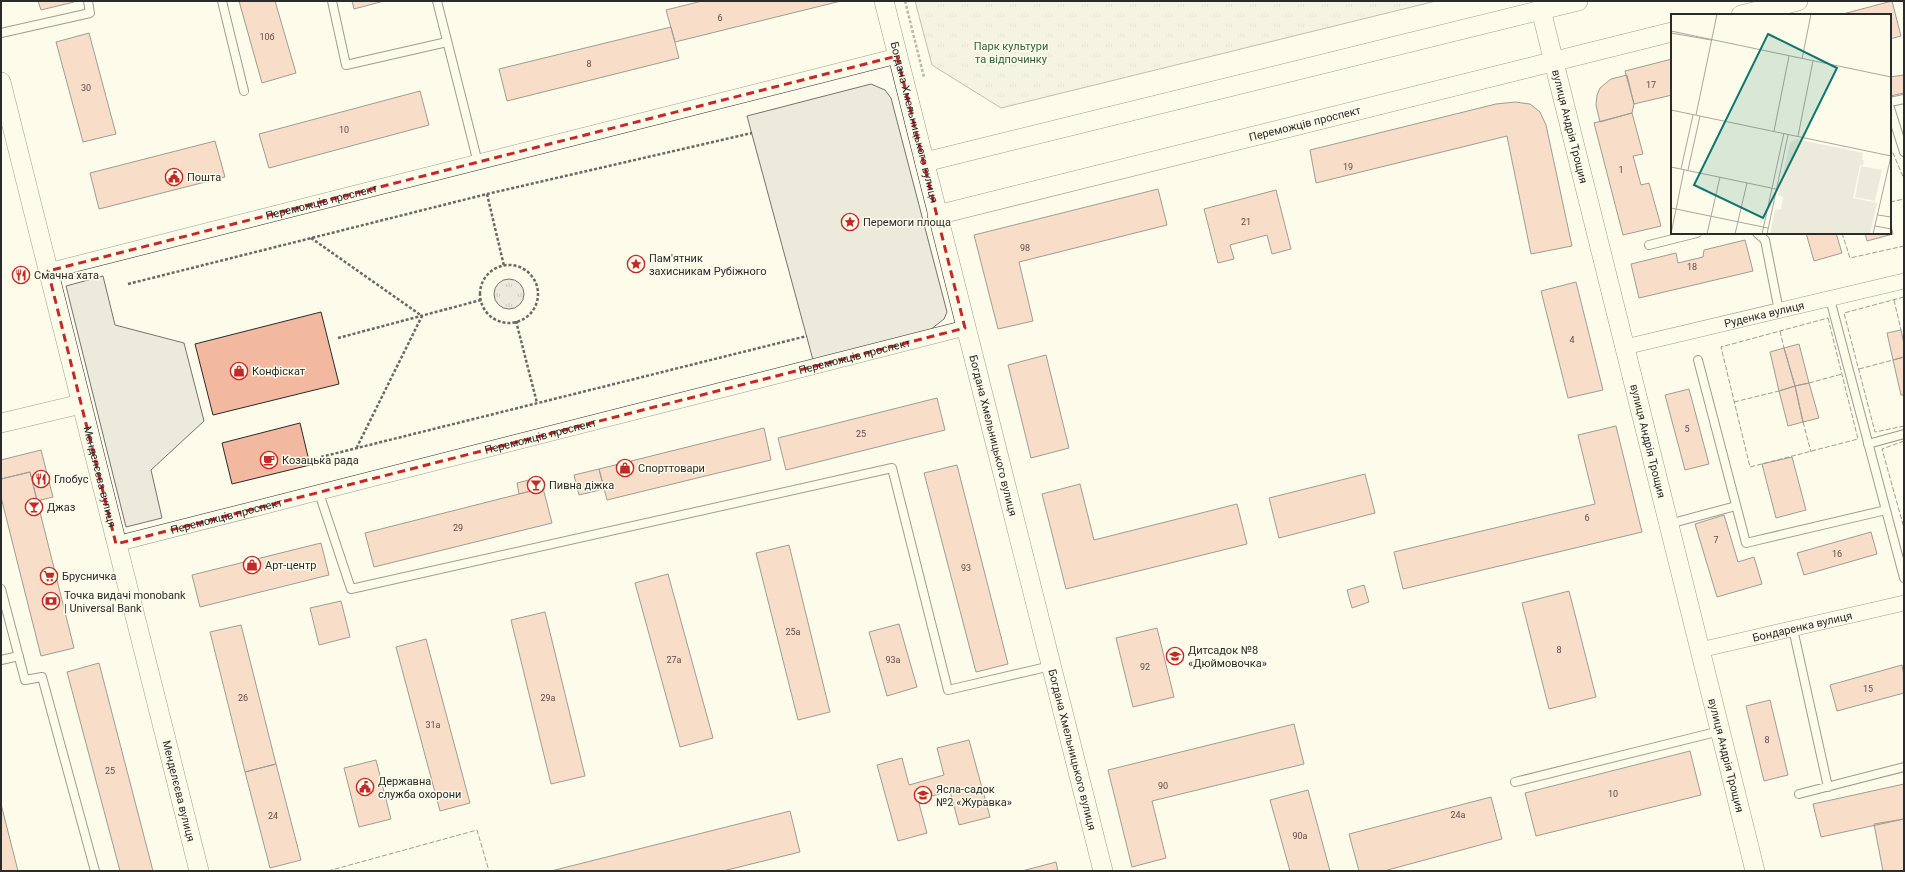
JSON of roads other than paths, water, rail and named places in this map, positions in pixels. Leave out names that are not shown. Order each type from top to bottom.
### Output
[{"type":"street","name":"Богдана Хмельницького вулиця","points":[[884,1],[965,328],[1103,871]]},
{"type":"street","points":[[925,162],[1578,1]]},
{"type":"street","points":[[1746,14],[1798,1]]},
{"type":"street","name":"вулиця Андрія Трощия","points":[[1541,10],[1755,871]]},
{"type":"street","name":"Переможців проспект","points":[[937,215],[1671,32]]},
{"type":"street","name":"Переможців проспект","points":[[48,272],[898,56]]},
{"type":"street","name":"Менделєєва вулиця","points":[[1,82],[198,871]]},
{"type":"street","name":"Руденка вулиця","points":[[1625,347],[1904,281]]},
{"type":"street","name":"Переможців проспект","points":[[116,544],[965,328]]},
{"type":"street","points":[[1,423],[81,404]]},
{"type":"street","name":"Бондаренка вулиця","points":[[1700,650],[1904,603]]},
{"type":"lane","points":[[1,33],[90,13],[88,1]]},
{"type":"lane","points":[[222,1],[244,91]]},
{"type":"lane","points":[[332,1],[346,65],[447,42]]},
{"type":"lane","points":[[437,1],[478,163]]},
{"type":"lane","points":[[1891,102],[1904,99]]},
{"type":"lane","points":[[1891,111],[1904,152]]},
{"type":"lane","points":[[1649,245],[1693,234]]},
{"type":"lane","points":[[1758,234],[1765,240],[1779,311]]},
{"type":"lane","points":[[1830,299],[1904,578]]},
{"type":"lane","points":[[1698,360],[1746,543],[1886,510]]},
{"type":"lane","points":[[1868,444],[1904,434]]},
{"type":"lane","points":[[319,493],[351,589],[892,468],[948,690],[1051,666]]},
{"type":"lane","points":[[1669,524],[1736,506]]},
{"type":"lane","points":[[1,589],[26,680],[42,677],[95,871]]},
{"type":"lane","points":[[1793,628],[1828,787]]},
{"type":"lane","points":[[1,660],[19,656]]},
{"type":"lane","points":[[1516,782],[1720,731]]},
{"type":"lane","points":[[1800,794],[1904,767]]},
{"type":"place","name":"Пошта","points":[[174,177]]},
{"type":"place","name":"Перемоги площа","points":[[850,222]]},
{"type":"place","name":"Пам'ятник захисникам Рубіжного","points":[[636,264]]},
{"type":"place","name":"Смачна хата","points":[[21,275]]},
{"type":"place","name":"Конфіскат","points":[[239,371]]},
{"type":"place","name":"Козацька рада","points":[[269,460]]},
{"type":"place","name":"Спорттовари","points":[[625,468]]},
{"type":"place","name":"Глобус","points":[[41,479]]},
{"type":"place","name":"Пивна діжка","points":[[536,485]]},
{"type":"place","name":"Джаз","points":[[34,507]]},
{"type":"place","name":"Арт-центр","points":[[252,565]]},
{"type":"place","name":"Брусничка","points":[[49,576]]},
{"type":"place","name":"Точка видачі monobank | Universal Bank","points":[[51,601]]},
{"type":"place","name":"Дитсадок №8 «Дюймовочка»","points":[[1175,656]]},
{"type":"place","name":"Державна служба охорони","points":[[365,787]]},
{"type":"place","name":"Ясла-садок №2 «Журавка»","points":[[923,795]]},
{"type":"park label","name":"Парк культури та відпочинку","points":[[1011,52]]}]
